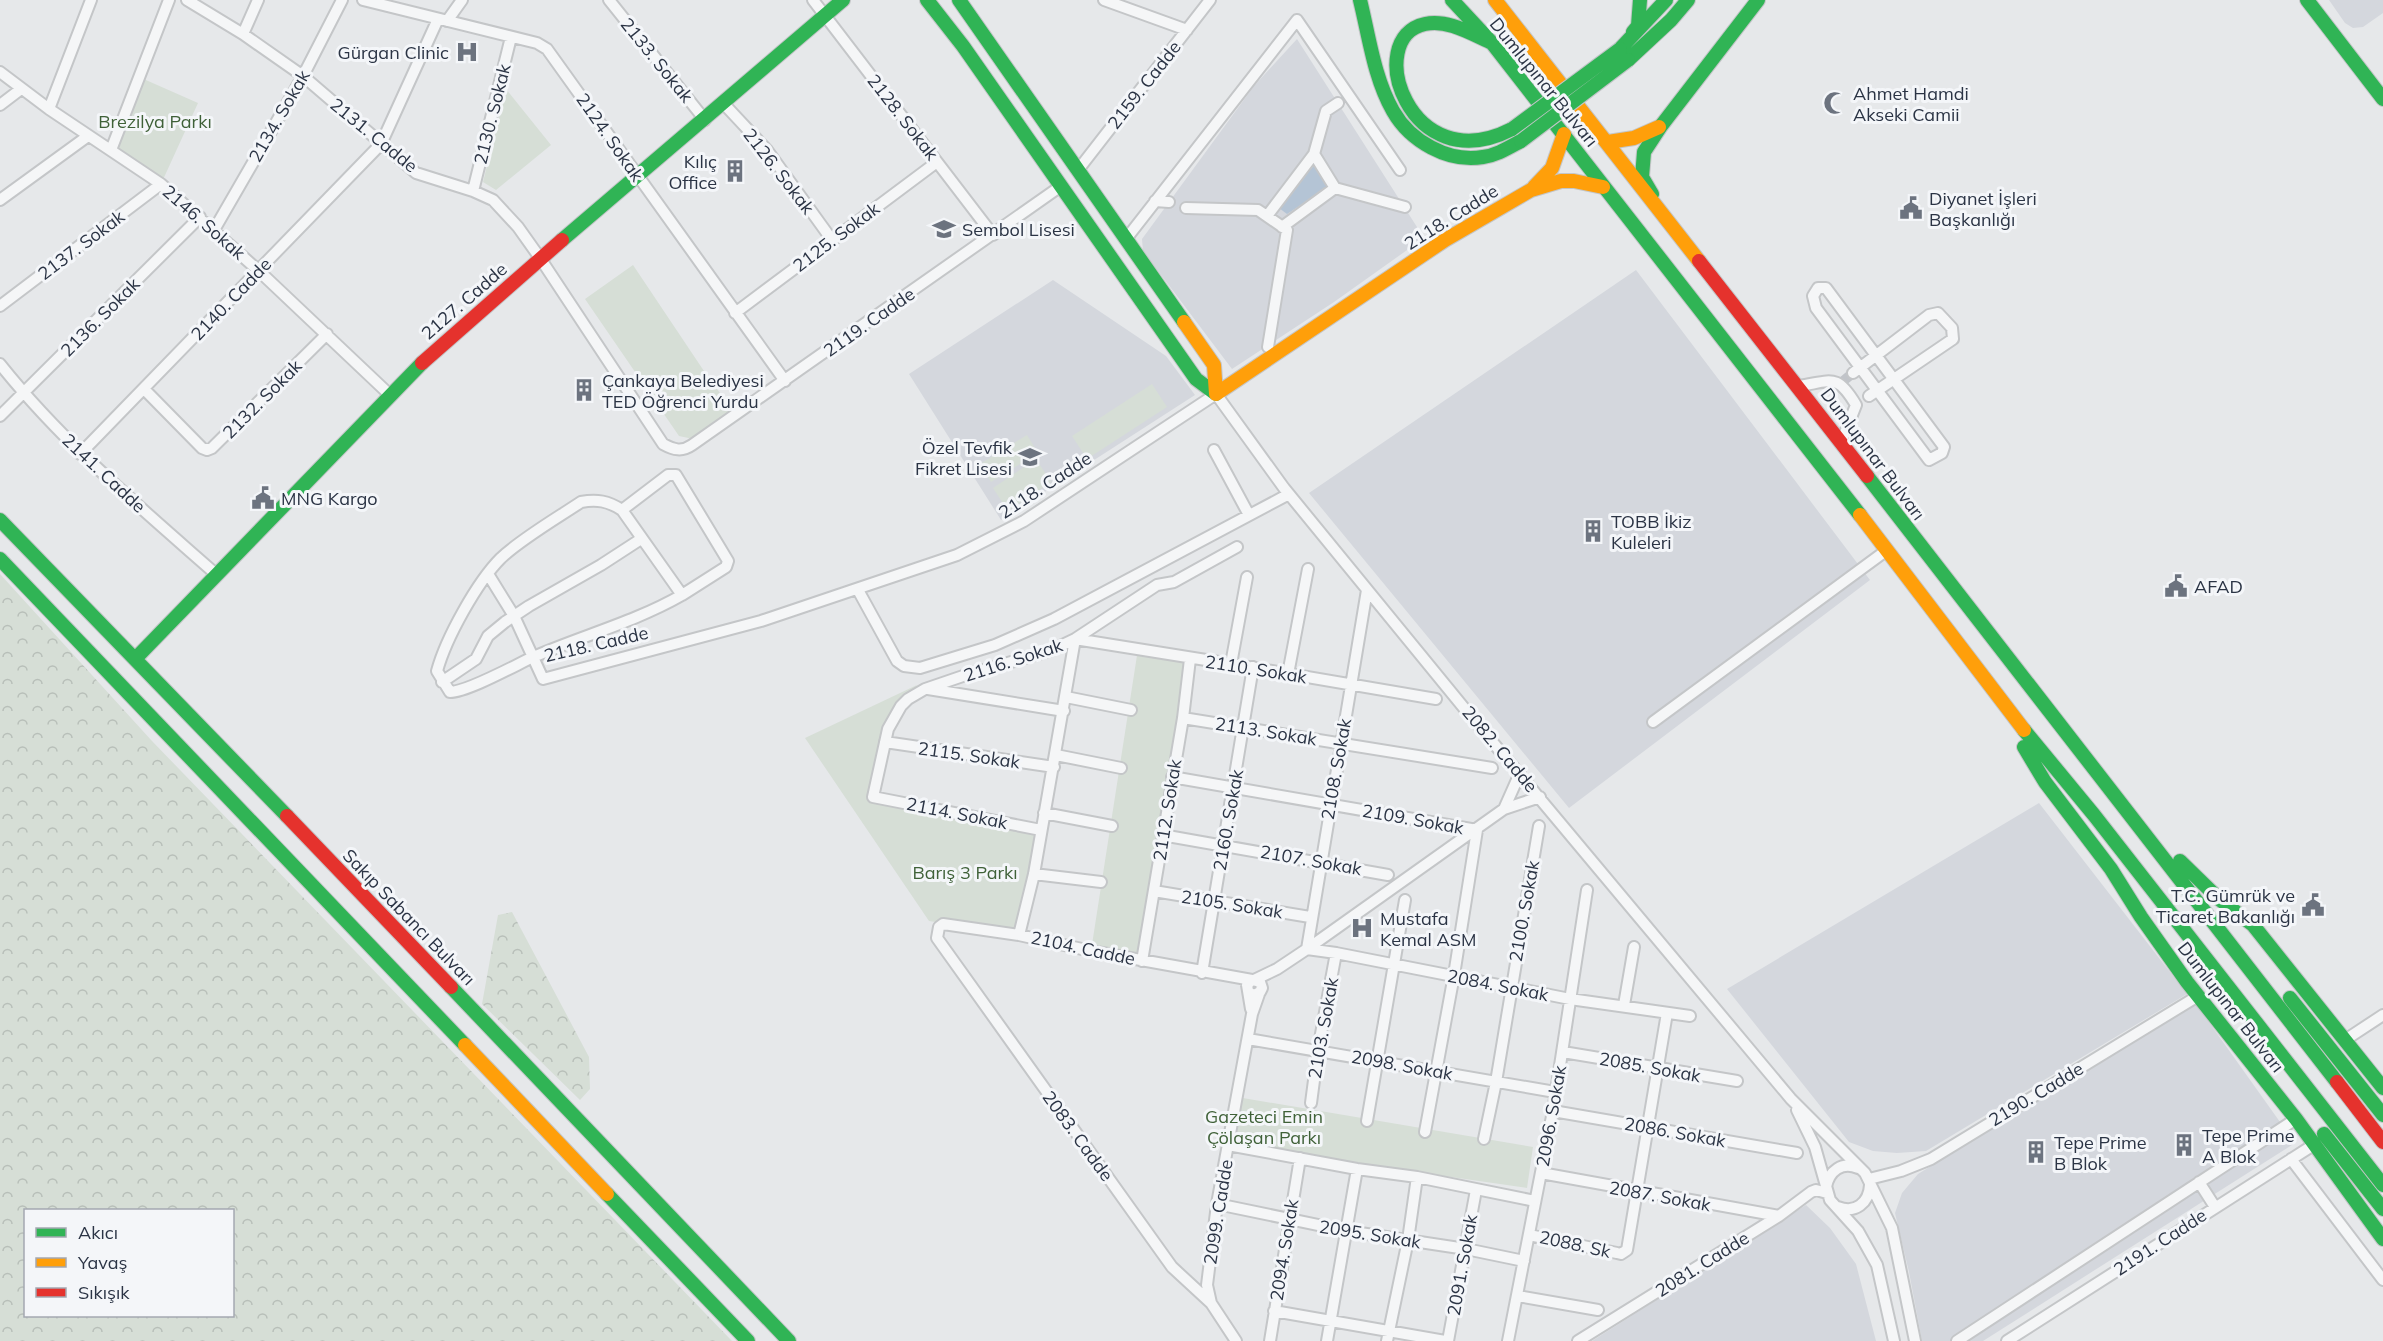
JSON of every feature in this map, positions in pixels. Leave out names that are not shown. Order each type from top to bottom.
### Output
[{"type":"main road","name":"2127. Cadde","points":[[136,658],[390,395],[470,318],[724,104],[843,0]]},
{"type":"main road","points":[[927,0],[963,46],[1196,379],[1216,393]]},
{"type":"main road","points":[[959,0],[1214,365],[1216,393]]},
{"type":"main road","points":[[1360,0],[1384,90],[1394,112],[1416,139],[1448,156],[1473,158],[1496,154],[1521,141],[1628,60],[1671,20],[1688,0]]},
{"type":"main road","name":"Dumlupınar Bulvarı","points":[[1452,0],[1492,43],[1564,134],[1887,550],[2001,702],[2123,852],[2383,1185]]},
{"type":"main road","name":"Dumlupınar Bulvarı","points":[[1495,0],[1799,386],[1841,444],[2117,796],[2383,1142]]},
{"type":"main road","points":[[1506,0],[1536,52]]},
{"type":"main road","points":[[1620,48],[1638,26],[1640,0]]},
{"type":"main road","points":[[1492,43],[1454,26],[1440,23],[1414,28],[1401,40],[1395,57],[1402,93],[1410,110],[1428,129],[1457,141],[1480,142],[1500,136],[1620,48],[1666,0]]},
{"type":"main road","points":[[1666,219],[1642,177],[1644,152],[1661,126],[1758,0]]},
{"type":"main road","points":[[2307,0],[2383,99]]},
{"type":"main road","points":[[1608,142],[1625,141],[1644,136],[1661,126]]},
{"type":"main road","points":[[1531,190],[1552,168],[1564,134]]},
{"type":"main road","points":[[1061,186],[1078,170]]},
{"type":"main road","points":[[1531,190],[1544,185],[1574,181],[1603,187]]},
{"type":"main road","name":"2118. Cadde","points":[[1216,393],[1445,240],[1531,190]]},
{"type":"main road","points":[[1111,258],[1126,239]]},
{"type":"main road","name":"Sakıp Sabancı Bulvarı","points":[[0,520],[136,658],[789,1341]]},
{"type":"main road","points":[[0,559],[748,1341]]},
{"type":"main road","name":"Dumlupınar Bulvarı","points":[[2001,702],[2012,727],[2045,782],[2111,869],[2152,934],[2296,1119],[2383,1239]]},
{"type":"main road","points":[[2117,796],[2208,889],[2253,925],[2383,1088]]},
{"type":"main road","points":[[2111,869],[2180,950],[2383,1209]]},
{"type":"main road","name":"Dumlupınar Bulvarı","points":[[2220,931],[2252,952],[2383,1115]]},
{"type":"street","points":[[49,109],[92,0]]},
{"type":"street","points":[[111,150],[169,0]]},
{"type":"street","name":"2131. Cadde","points":[[187,0],[243,34],[303,76],[416,173],[473,191],[493,200],[518,227],[540,258],[663,444],[674,450]]},
{"type":"street","points":[[243,34],[258,0]]},
{"type":"street","name":"2134. Sokak","points":[[214,230],[303,76],[342,0]]},
{"type":"street","name":"2124. Sokak","points":[[363,0],[542,45],[547,49],[785,381]]},
{"type":"street","name":"2140. Cadde","points":[[80,454],[381,144],[442,20],[462,0]]},
{"type":"street","name":"2133. Sokak","points":[[609,0],[705,120]]},
{"type":"street","name":"2128. Sokak","points":[[813,0],[993,235]]},
{"type":"street","points":[[1104,0],[1186,30]]},
{"type":"street","name":"2159. Cadde","points":[[1078,170],[1210,0]]},
{"type":"street","points":[[1126,239],[1297,20],[1400,170]]},
{"type":"street","name":"2130. Sokak","points":[[473,191],[511,37]]},
{"type":"street","name":"2146. Sokak","points":[[0,72],[49,109],[161,184],[259,271],[390,395]]},
{"type":"street","points":[[0,105],[21,89]]},
{"type":"street","points":[[1267,216],[1314,154],[1326,111],[1338,103]]},
{"type":"street","name":"2126. Sokak","points":[[724,104],[766,150],[832,240]]},
{"type":"street","points":[[0,200],[88,136]]},
{"type":"street","points":[[1314,154],[1335,188],[1405,207]]},
{"type":"street","name":"2125. Sokak","points":[[735,313],[937,162]]},
{"type":"street","name":"2137. Sokak","points":[[0,306],[161,184]]},
{"type":"street","name":"2119. Cadde","points":[[674,450],[682,450],[692,445],[1061,186]]},
{"type":"street","points":[[1282,226],[1335,188]]},
{"type":"street","points":[[1155,201],[1169,202]]},
{"type":"street","points":[[1186,208],[1258,210],[1287,230],[1268,347]]},
{"type":"street","name":"2136. Sokak","points":[[0,416],[200,218]]},
{"type":"street","points":[[1818,288],[1826,288],[1944,447],[1942,453],[1929,460],[1873,393],[1857,370],[1816,308],[1813,296],[1818,288]]},
{"type":"street","points":[[1857,370],[1929,315],[1938,313],[1952,328],[1953,339],[1873,393]]},
{"type":"street","name":"2132. Sokak","points":[[144,389],[202,448],[207,450],[212,448],[327,334]]},
{"type":"street","name":"2141. Cadde","points":[[0,363],[24,394],[80,454],[217,575]]},
{"type":"street","points":[[1799,386],[1833,380],[1841,383],[1857,405],[1841,444]]},
{"type":"street","name":"2082. Cadde","points":[[1216,393],[1289,494],[1367,590],[1791,1099],[1860,1168],[1883,1206],[1892,1228],[1915,1341]]},
{"type":"street","name":"2118. Cadde","points":[[533,657],[543,679],[761,621],[957,555],[1004,532],[1046,507],[1216,393]]},
{"type":"street","points":[[1214,450],[1249,515]]},
{"type":"street","points":[[622,510],[668,475],[676,475],[728,561],[726,567],[681,595],[660,608],[533,657],[454,692],[450,692],[442,682],[436,671],[443,651],[488,574],[502,557],[581,502],[595,499],[613,504],[622,510],[681,595]]},
{"type":"street","points":[[858,590],[897,661],[904,666],[920,668],[995,645],[1054,620],[1289,494]]},
{"type":"street","points":[[442,682],[476,659],[488,636],[514,616],[601,566],[641,538]]},
{"type":"street","name":"2116. Sokak","points":[[873,797],[888,729],[901,706],[925,689],[1052,650],[1075,639],[1157,585],[1174,582],[1238,547]]},
{"type":"street","points":[[1653,722],[1887,550]]},
{"type":"street","points":[[1288,674],[1308,569]]},
{"type":"street","points":[[488,574],[514,616],[533,657]]},
{"type":"street","points":[[1231,664],[1247,577]]},
{"type":"street","name":"2108. Sokak","points":[[1306,949],[1367,590]]},
{"type":"street","points":[[1019,935],[1034,874],[1075,639]]},
{"type":"street","name":"2110. Sokak","points":[[1075,639],[1436,699]]},
{"type":"street","name":"2112. Sokak","points":[[1142,961],[1183,718],[1190,659]]},
{"type":"street","name":"2160. Sokak","points":[[1202,973],[1253,667]]},
{"type":"street","points":[[925,689],[1064,711]]},
{"type":"street","points":[[1066,697],[1131,710]]},
{"type":"street","name":"2113. Sokak","points":[[1183,718],[1492,768]]},
{"type":"street","name":"2115. Sokak","points":[[885,742],[1054,767]]},
{"type":"street","points":[[1056,755],[1121,768]]},
{"type":"street","points":[[1504,809],[1521,773]]},
{"type":"street","name":"2109. Sokak","points":[[1172,777],[1477,830]]},
{"type":"street","name":"2114. Sokak","points":[[873,797],[1041,830]]},
{"type":"street","points":[[1253,980],[1277,969],[1504,809],[1540,797]]},
{"type":"street","points":[[1044,813],[1112,826]]},
{"type":"street","name":"2100. Sokak","points":[[1484,1139],[1496,1082],[1539,826]]},
{"type":"street","points":[[1425,1132],[1454,975],[1477,830]]},
{"type":"street","name":"2107. Sokak","points":[[1162,835],[1388,874]]},
{"type":"street","points":[[1034,874],[1101,882]]},
{"type":"street","name":"2096. Sokak","points":[[1508,1341],[1553,1111],[1587,890]]},
{"type":"street","name":"2105. Sokak","points":[[1154,891],[1310,917]]},
{"type":"street","points":[[1366,1121],[1405,900]]},
{"type":"street","name":"2104. Cadde","points":[[943,924],[1019,935],[1202,973],[1253,980]]},
{"type":"street","name":"2083. Cadde","points":[[943,924],[939,927],[937,938],[1172,1267],[1211,1303],[1236,1341]]},
{"type":"street","points":[[1624,1005],[1635,947]]},
{"type":"street","name":"2084. Sokak","points":[[1306,949],[1454,975],[1570,999],[1690,1016]]},
{"type":"street","name":"2103. Sokak","points":[[1311,1103],[1318,1050],[1336,953]]},
{"type":"street","points":[[1254,992],[1277,969]]},
{"type":"street","name":"2104. Cadde","points":[[1222,975],[1254,992]]},
{"type":"street","points":[[1253,980],[1261,984],[1254,992]]},
{"type":"street","name":"2099. Cadde","points":[[1211,1303],[1207,1285],[1217,1204],[1248,1039],[1254,992]]},
{"type":"street","name":"2190. Cadde","points":[[1869,1182],[1931,1159],[2198,996]]},
{"type":"street","points":[[1636,1192],[1667,1014]]},
{"type":"street","points":[[2345,1040],[2383,1015]]},
{"type":"street","name":"2098. Sokak","points":[[1248,1039],[1555,1092]]},
{"type":"street","name":"2085. Sokak","points":[[1563,1052],[1737,1081]]},
{"type":"street","name":"2082. Cadde","points":[[1791,1099],[1815,1147],[1827,1193],[1858,1231],[1877,1265],[1894,1341]]},
{"type":"street","name":"2086. Sokak","points":[[1553,1111],[1797,1153]]},
{"type":"street","points":[[1957,1341],[2296,1119]]},
{"type":"street","name":"2191. Cadde","points":[[2007,1341],[2314,1144]]},
{"type":"street","points":[[1228,1145],[1535,1201]]},
{"type":"street","name":"2094. Sokak","points":[[1270,1341],[1288,1220],[1300,1158]]},
{"type":"street","points":[[2291,1159],[2383,1280]]},
{"type":"street","points":[[1827,1193],[1826,1185],[1833,1172],[1846,1165],[1860,1168]]},
{"type":"street","points":[[1327,1341],[1357,1169]]},
{"type":"street","name":"2087. Sokak","points":[[1541,1173],[1636,1192],[1779,1216]]},
{"type":"street","points":[[1388,1336],[1408,1240],[1417,1178]]},
{"type":"street","points":[[1835,1205],[1842,1208],[1857,1208],[1867,1199],[1869,1182]]},
{"type":"street","points":[[2199,1182],[2215,1207]]},
{"type":"street","name":"2091. Sokak","points":[[1446,1341],[1476,1190]]},
{"type":"street","name":"2088. Sk","points":[[1529,1235],[1621,1254],[1628,1248],[1636,1192]]},
{"type":"street","name":"2081. Cadde","points":[[1578,1341],[1779,1216],[1811,1192],[1827,1193]]},
{"type":"street","name":"2095. Sokak","points":[[1217,1204],[1347,1232],[1466,1249],[1524,1261]]},
{"type":"street","points":[[1518,1296],[1598,1310]]},
{"type":"street","points":[[1274,1311],[1388,1336],[1446,1341]]},
{"type":"shaded area","points":[[2329,0],[2383,0],[2383,13],[2363,27],[2353,28],[2345,23]]},
{"type":"shaded area","points":[[1297,39],[1424,238],[1334,302],[1232,369],[1143,251],[1142,239],[1254,86]]},
{"type":"shaded area","points":[[1636,270],[1870,580],[1569,808],[1309,493]]},
{"type":"shaded area","name":"Özel Tevfik Fikret Lisesi","points":[[1053,280],[1166,356],[1195,395],[1001,520],[909,374]]},
{"type":"shaded area","points":[[2039,803],[2187,994],[1926,1151],[1897,1153],[1873,1151],[1849,1142],[1727,989]]},
{"type":"shaded area","points":[[2196,1004],[2295,1143],[1983,1341],[1922,1341],[1895,1213],[1902,1193],[1918,1174]]},
{"type":"shaded area","points":[[1806,1205],[1830,1228],[1856,1264],[1876,1341],[1592,1341]]},
{"type":"green space","name":"Brezilya Parkı","points":[[139,77],[198,103],[161,184],[111,150]]},
{"type":"green space","points":[[506,89],[551,145],[496,190],[483,182]]},
{"type":"green space","points":[[633,265],[708,377],[735,413],[698,440],[679,436],[585,299]]},
{"type":"green space","points":[[1152,384],[1167,407],[1087,459],[1072,436]]},
{"type":"green space","points":[[1027,435],[1038,453],[991,482],[980,464]]},
{"type":"green space","points":[[1036,459],[1051,482],[1008,511],[993,488]]},
{"type":"green space","points":[[0,574],[152,741],[732,1341],[0,1341]]},
{"type":"green space","points":[[1138,649],[1190,659],[1142,961],[1091,951]]},
{"type":"green space","name":"Barış 3 Parkı","points":[[917,685],[901,706],[888,729],[873,797],[1041,830],[1019,935],[929,921],[805,738]]},
{"type":"green space","points":[[512,912],[589,1057],[590,1089],[580,1100],[482,1004],[498,915]]},
{"type":"green space","name":"Gazeteci Emin Çölaşan Parkı","points":[[1237,1097],[1533,1147],[1527,1188],[1228,1145]]},
{"type":"water","points":[[1315,164],[1328,187],[1287,214],[1279,208]]},
{"type":"tunnel","points":[[1842,382],[1853,373]]},
{"type":"traffic: fast","points":[[562,240],[843,0]]},
{"type":"traffic: fast","points":[[927,0],[963,46],[1196,379],[1216,394]]},
{"type":"traffic: fast","points":[[959,0],[1184,322]]},
{"type":"traffic: fast","points":[[1360,0],[1381,85],[1393,111],[1409,132],[1431,148],[1457,157],[1493,155],[1521,141]]},
{"type":"traffic: fast","points":[[1452,0],[1492,43],[1860,515]]},
{"type":"traffic: fast","points":[[1633,32],[1638,26],[1640,0]]},
{"type":"traffic: fast","points":[[1620,49],[1666,0]]},
{"type":"traffic: fast","points":[[1628,60],[1671,20],[1688,0]]},
{"type":"traffic: fast","points":[[1652,194],[1642,177],[1644,152],[1661,126],[1758,0]]},
{"type":"traffic: fast","points":[[2307,0],[2383,99]]},
{"type":"traffic: fast","points":[[1490,42],[1450,25],[1425,24],[1406,34],[1398,53],[1398,77],[1406,101],[1423,122],[1446,137],[1476,140],[1512,129]]},
{"type":"traffic: fast","points":[[1512,129],[1620,49]]},
{"type":"traffic: fast","points":[[1521,141],[1628,60]]},
{"type":"traffic: fast","points":[[136,658],[422,363]]},
{"type":"traffic: fast","points":[[1867,476],[2337,1082]]},
{"type":"traffic: fast","points":[[0,520],[287,816]]},
{"type":"traffic: fast","points":[[0,559],[465,1045]]},
{"type":"traffic: fast","points":[[2024,730],[2094,815],[2383,1185]]},
{"type":"traffic: fast","points":[[2024,747],[2045,782],[2111,869],[2141,917],[2187,982],[2296,1119],[2383,1239]]},
{"type":"traffic: fast","points":[[2180,861],[2219,899],[2253,925],[2383,1088]]},
{"type":"traffic: fast","points":[[451,987],[789,1341]]},
{"type":"traffic: fast","points":[[2290,998],[2383,1115]]},
{"type":"traffic: fast","points":[[2324,1134],[2383,1209]]},
{"type":"traffic: fast","points":[[607,1194],[748,1341]]},
{"type":"traffic: slow","points":[[1495,0],[1699,261]]},
{"type":"traffic: slow","points":[[1608,142],[1634,138],[1659,127]]},
{"type":"traffic: slow","points":[[1534,187],[1552,168],[1564,134]]},
{"type":"traffic: slow","points":[[1216,394],[1445,240],[1531,190],[1561,181],[1574,181],[1603,187]]},
{"type":"traffic: slow","points":[[1184,322],[1214,365],[1216,394]]},
{"type":"traffic: slow","points":[[1860,515],[2024,730]]},
{"type":"traffic: slow","points":[[465,1045],[607,1194]]},
{"type":"traffic: jam","points":[[422,363],[562,240]]},
{"type":"traffic: jam","points":[[1699,261],[1867,476]]},
{"type":"traffic: jam","points":[[287,816],[451,987]]},
{"type":"traffic: jam","points":[[2337,1082],[2383,1142]]},
{"type":"place","name":"Gürgan Clinic","points":[[467,52]]},
{"type":"place","name":"Ahmet Hamdi Akseki Camii","points":[[1835,103]]},
{"type":"place","name":"Kılıç Office","points":[[735,171]]},
{"type":"place","name":"Diyanet İşleri Başkanlığı","points":[[1911,208]]},
{"type":"place","name":"Sembol Lisesi","points":[[944,229]]},
{"type":"place","name":"Çankaya Belediyesi TED Öğrenci Yurdu","points":[[584,390]]},
{"type":"place","name":"Özel Tevfik Fikret Lisesi","points":[[1030,457]]},
{"type":"place","name":"MNG Kargo","points":[[263,498]]},
{"type":"place","name":"TOBB İkiz Kuleleri","points":[[1593,531]]},
{"type":"place","name":"AFAD","points":[[2176,586]]},
{"type":"place","name":"T.C. Gümrük ve Ticaret Bakanlığı","points":[[2313,905]]},
{"type":"place","name":"Mustafa Kemal ASM","points":[[1362,928]]},
{"type":"place","name":"Tepe Prime A Blok","points":[[2184,1145]]},
{"type":"place","name":"Tepe Prime B Blok","points":[[2036,1152]]}]
